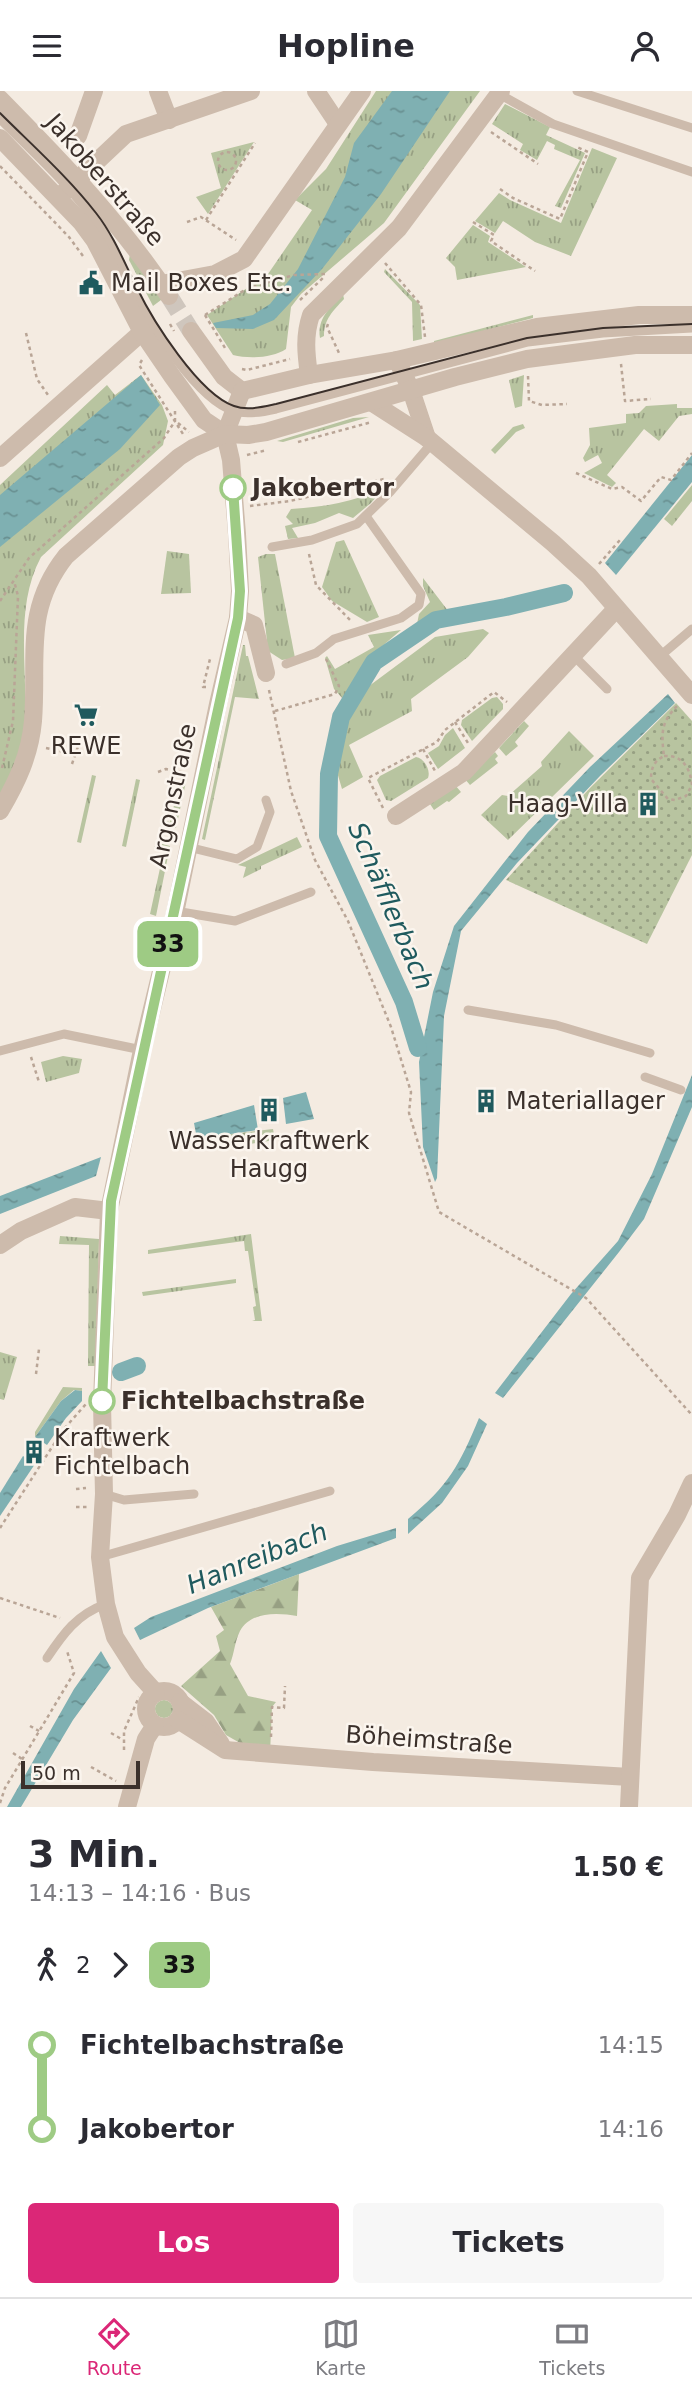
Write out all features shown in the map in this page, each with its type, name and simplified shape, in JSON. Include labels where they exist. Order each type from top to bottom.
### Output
[{"type":"street","points":[[59,159],[75,141],[93,91]]},
{"type":"street","points":[[158,91],[169,120]]},
{"type":"street","points":[[68,188],[126,134],[251,91]]},
{"type":"street","points":[[316,91],[338,124]]},
{"type":"street","points":[[250,249],[362,91]]},
{"type":"street","points":[[309,375],[305,348],[311,315],[399,228],[479,124],[500,92]]},
{"type":"street","name":"Jakoberstraße","points":[[0,99],[59,159],[68,188],[142,332],[204,420],[225,434]]},
{"type":"street","name":"Jakoberstraße","points":[[0,138],[68,188],[165,290],[215,274],[244,259],[250,249]]},
{"type":"street","points":[[0,811],[23,769],[33,722],[36,622],[43,591],[54,572],[81,541],[179,457],[225,434],[248,435],[266,432],[371,403],[404,375],[537,327],[639,315],[692,315]]},
{"type":"street","points":[[191,331],[224,377],[242,391]]},
{"type":"street","points":[[0,458],[142,332]]},
{"type":"street","points":[[242,391],[309,375],[404,375],[619,347],[692,345]]},
{"type":"street","points":[[404,375],[430,440]]},
{"type":"street","points":[[225,434],[242,391]]},
{"type":"street","points":[[371,403],[430,440],[589,576],[692,694]]},
{"type":"street","name":"Argonstraße","points":[[109,1211],[220,690],[238,618],[240,591],[235,507],[231,460],[225,434]]},
{"type":"street","points":[[391,814],[464,772],[616,609]]},
{"type":"street","points":[[238,618],[254,625],[266,673]]},
{"type":"street","points":[[0,1245],[21,1231],[75,1207],[109,1211],[97,1491],[100,1557],[106,1604],[115,1637],[152,1689],[146,1706],[147,1717],[155,1725],[167,1727],[179,1711]]},
{"type":"street","points":[[629,1807],[640,1579],[684,1517],[692,1483]]},
{"type":"street","name":"Böheimstraße","points":[[152,1689],[173,1693],[179,1711],[206,1722],[225,1750],[630,1777]]},
{"type":"street","points":[[127,1807],[146,1739],[155,1725]]},
{"type":"lane","points":[[577,91],[692,128]]},
{"type":"lane","points":[[500,92],[553,124],[692,172]]},
{"type":"lane","points":[[0,119],[68,188],[103,231],[134,293],[183,368],[215,402],[234,411],[260,412],[276,409],[528,342],[603,333],[692,328]]},
{"type":"lane","points":[[272,547],[348,529],[366,516],[430,440]]},
{"type":"lane","points":[[286,664],[321,650],[334,639],[401,618],[419,605],[421,594],[366,516]]},
{"type":"lane","points":[[659,657],[692,629]]},
{"type":"lane","points":[[573,655],[607,689]]},
{"type":"lane","points":[[188,847],[237,859],[257,847],[270,812],[266,800]]},
{"type":"lane","points":[[175,911],[235,921],[311,892]]},
{"type":"lane","points":[[468,1010],[556,1025],[650,1053]]},
{"type":"lane","points":[[0,1051],[64,1034],[142,1050]]},
{"type":"lane","points":[[645,1077],[681,1090]]},
{"type":"lane","points":[[97,1491],[124,1500],[194,1494]]},
{"type":"lane","points":[[100,1557],[330,1491]]},
{"type":"lane","points":[[47,1658],[75,1621],[91,1609],[106,1604]]},
{"type":"path","points":[[479,124],[538,164]]},
{"type":"path","points":[[206,220],[255,143]]},
{"type":"path","points":[[499,189],[560,219],[588,152],[568,143]]},
{"type":"path","points":[[223,152],[232,153],[235,165],[224,169],[218,163],[219,157],[223,152]]},
{"type":"path","points":[[235,165],[239,168]]},
{"type":"path","points":[[0,166],[69,237],[88,264]]},
{"type":"path","points":[[187,222],[201,217],[250,249]]},
{"type":"path","points":[[473,222],[494,235],[491,241],[535,271]]},
{"type":"path","points":[[382,260],[421,305],[425,340]]},
{"type":"path","points":[[204,314],[248,288],[288,277],[327,274],[299,301]]},
{"type":"path","points":[[26,333],[37,379],[56,407]]},
{"type":"path","points":[[619,347],[625,401],[651,399]]},
{"type":"path","points":[[237,368],[247,370],[283,361],[288,352]]},
{"type":"path","points":[[145,356],[139,365],[175,421]]},
{"type":"path","points":[[527,359],[529,401],[542,405],[567,404]]},
{"type":"path","points":[[0,601],[29,558],[164,438],[175,421],[175,408]]},
{"type":"path","points":[[293,443],[392,417]]},
{"type":"path","points":[[231,460],[267,450]]},
{"type":"path","points":[[576,473],[612,489],[622,487],[641,501],[661,477],[671,480],[692,453]]},
{"type":"path","points":[[235,507],[290,501],[404,473]]},
{"type":"path","points":[[589,576],[620,540]]},
{"type":"path","points":[[306,541],[316,585],[360,629]]},
{"type":"path","points":[[0,777],[13,721],[18,596],[14,581]]},
{"type":"path","points":[[274,711],[335,694],[339,686],[321,650]]},
{"type":"path","points":[[210,660],[203,687],[220,690]]},
{"type":"path","points":[[266,673],[291,791],[315,860],[348,921],[391,1027],[411,1092],[409,1113],[439,1212],[586,1298],[692,1415]]},
{"type":"path","points":[[391,814],[368,778],[437,742],[444,730],[494,692],[520,712]]},
{"type":"path","points":[[664,756],[662,731],[666,717],[692,694]]},
{"type":"path","points":[[455,722],[478,757]]},
{"type":"path","points":[[72,764],[82,735]]},
{"type":"path","points":[[46,748],[75,754]]},
{"type":"path","points":[[423,750],[444,785]]},
{"type":"path","points":[[664,756],[677,757],[691,775],[690,790],[681,798],[668,799],[652,782],[653,767],[657,760],[664,756]]},
{"type":"path","points":[[158,772],[166,769],[202,777]]},
{"type":"path","points":[[27,1044],[39,1082]]},
{"type":"path","points":[[36,1374],[39,1349]]},
{"type":"path","points":[[0,1528],[63,1430],[87,1403],[102,1403]]},
{"type":"path","points":[[76,1489],[97,1491]]},
{"type":"path","points":[[76,1507],[90,1506]]},
{"type":"path","points":[[0,1598],[75,1621]]},
{"type":"path","points":[[0,1803],[2,1794],[74,1673],[63,1634]]},
{"type":"path","points":[[270,1754],[272,1707],[284,1708],[285,1686]]},
{"type":"path","points":[[55,1689],[62,1693]]},
{"type":"path","points":[[124,1731],[140,1696],[152,1689]]},
{"type":"path","points":[[30,1726],[39,1731]]},
{"type":"path","points":[[111,1733],[125,1741]]},
{"type":"path","points":[[13,1753],[23,1759]]},
{"type":"path","points":[[91,1767],[118,1782]]},
{"type":"green space","points":[[376,91],[480,91],[384,223],[301,294],[291,307],[286,349],[261,357],[233,355],[207,315],[268,274],[312,210],[295,200],[326,169]]},
{"type":"green space","points":[[505,104],[550,127],[546,135],[585,153],[561,208],[555,206],[580,160],[554,149],[555,145],[547,141],[537,160],[520,150],[523,144],[492,124]]},
{"type":"green space","points":[[254,142],[208,214],[196,197],[221,188],[211,153]]},
{"type":"green space","points":[[592,148],[617,158],[571,256],[535,242],[503,221],[495,233],[475,221],[499,193],[561,223]]},
{"type":"green space","points":[[473,225],[490,236],[488,242],[526,267],[457,280],[455,267],[446,258]]},
{"type":"green space","points":[[130,254],[165,297],[153,306],[129,260]]},
{"type":"green space","points":[[385,269],[420,305],[422,339],[413,341],[412,302],[384,272]]},
{"type":"green space","points":[[343,294],[344,299],[330,316],[324,336],[320,338],[323,319]]},
{"type":"green space","points":[[533,315],[533,318],[434,344],[434,341]]},
{"type":"green space","points":[[141,375],[162,405],[168,421],[163,445],[41,557],[31,582],[26,607],[23,739],[18,765],[0,798],[0,485],[107,385],[115,395]]},
{"type":"green space","points":[[524,375],[522,406],[515,408],[509,380]]},
{"type":"green space","points":[[677,404],[677,408],[692,408],[692,414],[679,416],[659,441],[644,429],[607,475],[616,483],[612,487],[584,473],[602,463],[598,455],[585,462],[583,458],[590,445],[589,428],[626,423],[626,414],[639,413],[646,406]]},
{"type":"green space","points":[[369,417],[283,442],[277,441],[353,418]]},
{"type":"green space","points":[[523,424],[525,428],[516,432],[495,454],[491,450],[513,427]]},
{"type":"green space","points":[[692,485],[692,501],[672,526],[664,519]]},
{"type":"green space","points":[[384,488],[353,518],[339,513],[315,523],[292,528],[298,538],[288,539],[285,526],[293,524],[286,517],[291,509],[339,503]]},
{"type":"green space","points":[[344,540],[379,617],[367,622],[332,601],[322,587],[336,542]]},
{"type":"green space","points":[[167,551],[189,554],[191,593],[161,594]]},
{"type":"green space","points":[[275,554],[295,658],[282,660],[268,651],[258,557]]},
{"type":"green space","points":[[423,578],[449,612],[436,614],[417,624],[419,614],[430,602],[423,586]]},
{"type":"green space","points":[[483,629],[489,633],[468,657],[411,699],[412,711],[349,745],[363,777],[342,789],[337,772],[345,720],[365,689],[435,637]]},
{"type":"green space","points":[[401,630],[373,654],[343,699],[334,689],[325,658],[327,656],[335,669],[374,647],[368,635]]},
{"type":"green space","points":[[243,645],[259,699],[235,697],[205,840],[202,839]]},
{"type":"green space","points":[[497,697],[503,704],[503,709],[472,741],[461,725],[462,720]]},
{"type":"green space","points":[[676,703],[692,721],[692,855],[647,944],[506,880],[590,788]]},
{"type":"green space","points":[[524,721],[529,726],[515,742],[518,746],[506,756],[499,748]]},
{"type":"green space","points":[[453,728],[465,748],[438,769],[428,753],[439,746]]},
{"type":"green space","points":[[569,731],[594,756],[508,840],[481,815],[502,795],[508,796],[542,766],[541,762]]},
{"type":"green space","points":[[495,752],[498,763],[470,785],[464,778]]},
{"type":"green space","points":[[416,757],[426,765],[428,778],[391,801],[386,800],[377,780]]},
{"type":"green space","points":[[92,775],[96,776],[81,843],[77,842]]},
{"type":"green space","points":[[181,776],[187,777],[176,828],[165,826],[160,820],[170,822]]},
{"type":"green space","points":[[136,779],[140,780],[126,847],[122,846]]},
{"type":"green space","points":[[455,785],[461,792],[434,810],[428,801]]},
{"type":"green space","points":[[297,837],[302,847],[261,866],[261,869],[243,878],[246,867],[238,865]]},
{"type":"green space","points":[[159,843],[170,846],[156,916],[150,914],[164,850],[154,847]]},
{"type":"green space","points":[[192,922],[200,923],[196,945],[187,943]]},
{"type":"green space","points":[[63,1056],[82,1059],[79,1073],[46,1082],[41,1062]]},
{"type":"green space","points":[[273,1129],[275,1140],[225,1148],[223,1135]]},
{"type":"green space","points":[[251,1234],[262,1321],[252,1321],[255,1320],[253,1307],[256,1306],[248,1251],[245,1251],[244,1241],[148,1254],[148,1250]]},
{"type":"green space","points":[[60,1236],[99,1239],[96,1366],[88,1366],[89,1245],[59,1244]]},
{"type":"green space","points":[[236,1279],[236,1283],[143,1296],[142,1292]]},
{"type":"green space","points":[[0,1352],[17,1357],[4,1400],[0,1399]]},
{"type":"green space","points":[[63,1387],[82,1388],[82,1391],[74,1390],[61,1401],[35,1437],[35,1432]]},
{"type":"green space","points":[[299,1574],[297,1616],[265,1615],[245,1624],[237,1639],[230,1664],[248,1696],[276,1702],[272,1707],[270,1754],[247,1747],[226,1735],[214,1715],[181,1686],[220,1651],[216,1636],[224,1630],[211,1607]]},
{"type":"green space","points":[[160,1700],[168,1700],[173,1709],[171,1716],[160,1718],[155,1713],[155,1705]]},
{"type":"water","points":[[392,91],[450,91],[381,194],[322,269],[274,320],[253,329],[216,328],[213,323],[253,315],[270,304],[298,269],[345,177],[354,143]]},
{"type":"water","points":[[141,375],[160,405],[120,449],[0,547],[0,495]]},
{"type":"water","points":[[692,455],[692,482],[616,575],[605,563]]},
{"type":"water","points":[[668,694],[675,703],[517,863],[461,931],[444,1016],[435,1182],[423,1147],[419,1062],[433,992],[454,926],[528,832],[590,767]]},
{"type":"water","points":[[692,1075],[692,1107],[644,1219],[503,1398],[495,1393],[571,1294],[618,1241],[652,1174]]},
{"type":"water","points":[[306,1092],[314,1119],[286,1124],[283,1098]]},
{"type":"water","points":[[254,1105],[258,1130],[197,1139],[194,1123]]},
{"type":"water","points":[[101,1157],[96,1176],[0,1214],[0,1196]]},
{"type":"water","points":[[75,1390],[82,1391],[82,1401],[47,1445],[35,1437],[61,1401]]},
{"type":"water","points":[[479,1418],[487,1424],[468,1466],[442,1503],[408,1534],[408,1519],[434,1496],[451,1474]]},
{"type":"water","points":[[23,1456],[35,1464],[0,1516],[0,1493]]},
{"type":"water","points":[[396,1528],[396,1538],[208,1608],[140,1640],[134,1628],[151,1617],[337,1546]]},
{"type":"water","points":[[101,1651],[111,1668],[73,1720],[21,1807],[7,1807],[74,1689]]},
{"type":"waterway","name":"Schäfflerbach","points":[[418,1048],[404,1002],[328,836],[329,774],[341,717],[374,662],[436,620],[564,593]]},
{"type":"waterway","points":[[121,1372],[137,1366]]},
{"type":"tunnel","points":[[169,296],[191,331]]},
{"type":"tram line","points":[[0,113],[62,174],[96,213],[165,337],[206,387],[234,406],[249,408],[276,404],[527,338],[603,328],[692,324]]},
{"type":"bus line","name":"33","points":[[102,1401],[109,1211],[120,1150],[174,918],[238,618],[240,591],[233,488]]},
{"type":"place","name":"Mail Boxes Etc.","points":[[91,283]]},
{"type":"place","name":"Jakobertor","points":[[233,488]]},
{"type":"place","name":"REWE","points":[[86,715]]},
{"type":"place","name":"Haag-Villa","points":[[648,804]]},
{"type":"place","name":"Materiallager","points":[[486,1101]]},
{"type":"place","name":"Wasserkraftwerk Haugg","points":[[269,1110]]},
{"type":"place","name":"Fichtelbachstraße","points":[[102,1401]]},
{"type":"place","name":"Kraftwerk Fichtelbach","points":[[34,1452]]},
{"type":"water label","name":"Hanreibach","points":[[257,1558]]}]
